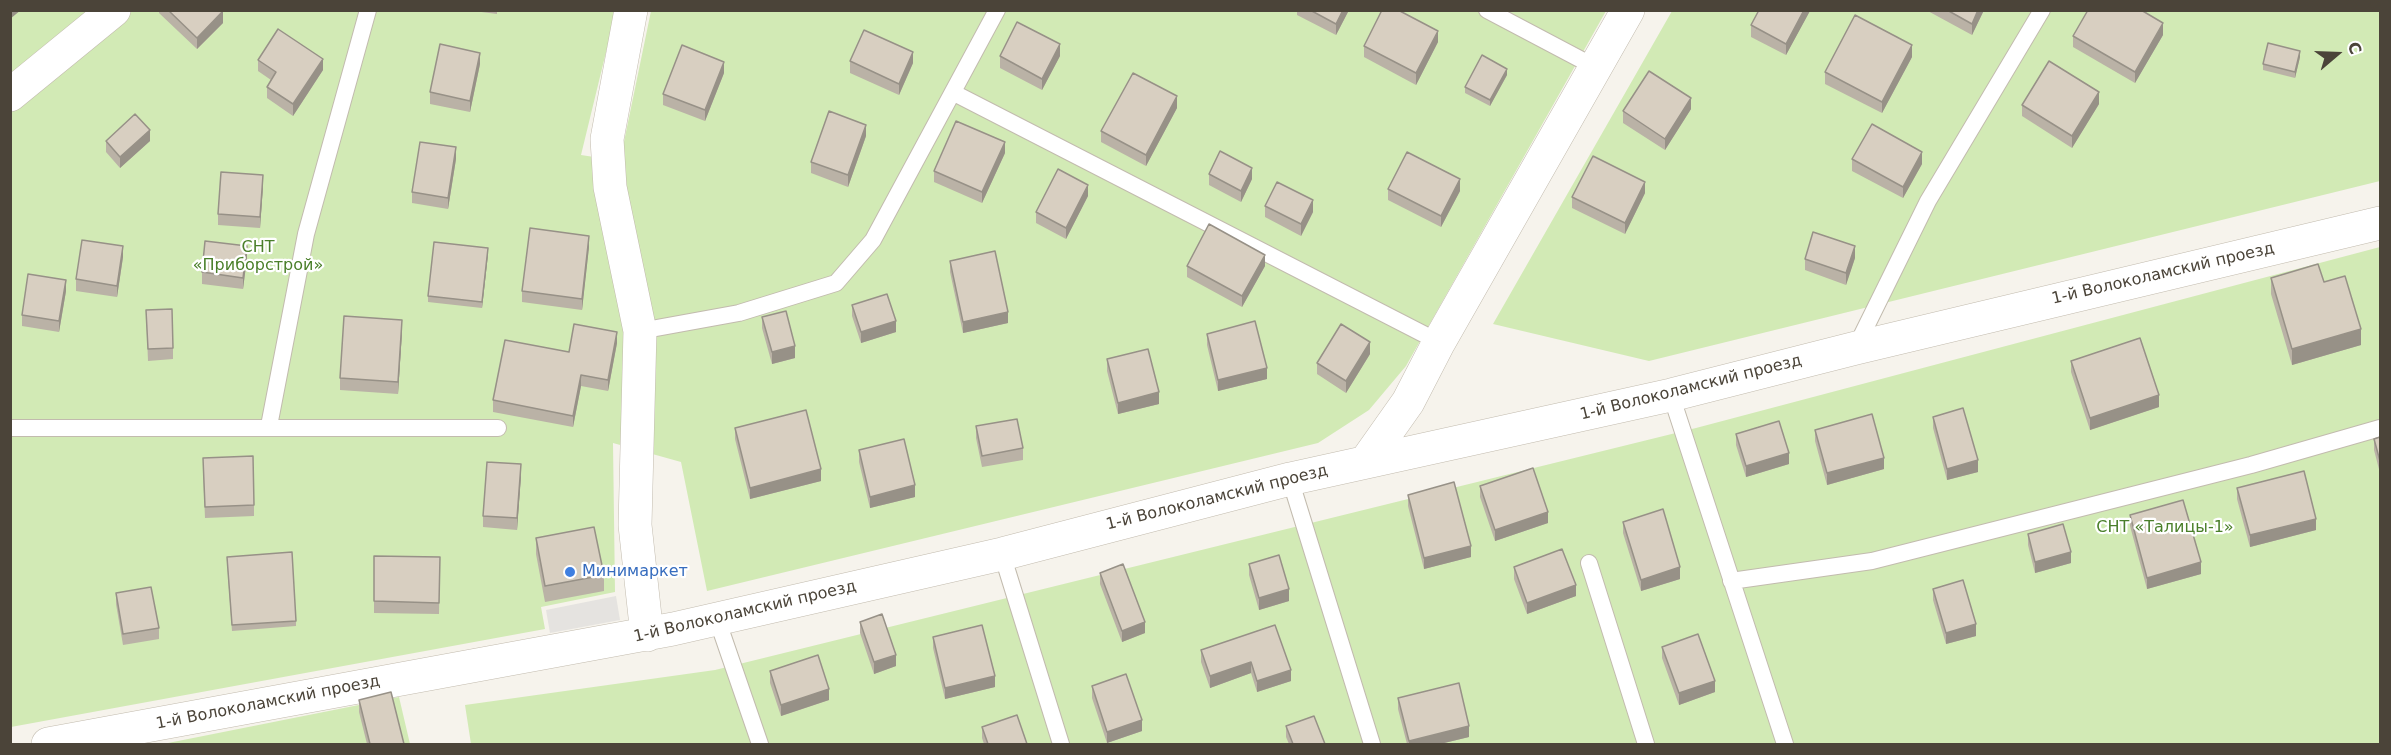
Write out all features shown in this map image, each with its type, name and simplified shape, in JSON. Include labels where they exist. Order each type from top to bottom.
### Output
[{"type":"street","points":[[10,95],[114,10]]},
{"type":"street","points":[[631,10],[608,139],[610,187],[640,331],[635,525],[647,635]]},
{"type":"street","points":[[1367,460],[1408,402],[1439,342],[1629,10]]},
{"type":"street","name":"1-й Волоколамский проезд","points":[[48,744],[647,635],[1002,554],[1290,478],[1671,395],[1856,348],[2380,223]]},
{"type":"lane","points":[[269,426],[306,234],[368,10]]},
{"type":"lane","points":[[640,331],[739,313],[836,283],[873,240],[997,10]]},
{"type":"lane","points":[[1487,10],[1595,67]]},
{"type":"lane","points":[[1856,348],[1928,201],[2042,10]]},
{"type":"lane","points":[[954,93],[1439,342]]},
{"type":"lane","points":[[1671,395],[1785,744]]},
{"type":"lane","points":[[10,428],[269,426],[498,428]]},
{"type":"lane","points":[[1731,581],[1872,561],[2251,465],[2380,428]]},
{"type":"lane","points":[[1290,478],[1372,744]]},
{"type":"lane","points":[[1002,554],[1061,744]]},
{"type":"lane","points":[[1589,563],[1646,744]]},
{"type":"lane","points":[[717,619],[760,744]]},
{"type":"green space","name":"СНТ «Приборстрой»","points":[[11,11],[616,11],[581,155],[620,161],[651,11],[1606,11],[1406,366],[1369,410],[1318,443],[707,591],[681,462],[613,443],[615,592],[541,607],[545,629],[11,727]]},
{"type":"green space","points":[[1672,11],[2380,11],[2380,181],[1649,361],[1493,324]]},
{"type":"green space","name":"СНТ «Талицы-1»","points":[[2380,247],[2380,744],[471,744],[465,705],[715,670],[1696,428]]},
{"type":"green space","points":[[399,697],[410,744],[163,744]]},
{"type":"shaded area","points":[[616,596],[620,620],[550,633],[546,610]]},
{"type":"building","points":[[168,10],[222,10],[223,11],[197,38]]},
{"type":"building","points":[[1310,10],[1343,10],[1336,24]]},
{"type":"building","points":[[1382,10],[1398,10],[1438,31],[1416,73],[1364,46]]},
{"type":"building","points":[[1759,10],[1804,10],[1786,44],[1751,25]]},
{"type":"building","points":[[1947,10],[1978,10],[1972,24]]},
{"type":"building","points":[[2088,10],[2141,10],[2163,23],[2135,72],[2073,36]]},
{"type":"building","points":[[1855,15],[1912,45],[1882,102],[1825,72]]},
{"type":"building","points":[[1017,22],[1060,44],[1042,79],[1000,56]]},
{"type":"building","points":[[278,29],[323,59],[293,104],[267,87],[276,72],[258,60]]},
{"type":"building","points":[[864,30],[913,52],[899,84],[850,61]]},
{"type":"building","points":[[2268,43],[2300,51],[2295,72],[2263,64]]},
{"type":"building","points":[[440,44],[480,53],[470,101],[430,92]]},
{"type":"building","points":[[682,45],[724,62],[705,110],[663,94]]},
{"type":"building","points":[[1482,55],[1507,69],[1490,100],[1465,87]]},
{"type":"building","points":[[2049,61],[2099,92],[2072,136],[2022,105]]},
{"type":"building","points":[[1649,71],[1691,98],[1665,139],[1623,111]]},
{"type":"building","points":[[1133,73],[1177,96],[1146,155],[1101,131]]},
{"type":"building","points":[[829,111],[866,125],[848,175],[811,162]]},
{"type":"building","points":[[135,114],[150,130],[120,157],[106,141]]},
{"type":"building","points":[[956,121],[1005,142],[982,192],[934,171]]},
{"type":"building","points":[[1872,124],[1922,152],[1903,187],[1852,159]]},
{"type":"building","points":[[420,142],[456,147],[448,198],[412,192]]},
{"type":"building","points":[[1220,151],[1252,168],[1241,191],[1209,174]]},
{"type":"building","points":[[1407,152],[1460,179],[1441,216],[1388,189]]},
{"type":"building","points":[[1593,156],[1645,182],[1625,223],[1572,197]]},
{"type":"building","points":[[1058,169],[1088,185],[1066,228],[1036,212]]},
{"type":"building","points":[[221,172],[263,175],[260,217],[218,214]]},
{"type":"building","points":[[1277,182],[1313,200],[1301,224],[1265,206]]},
{"type":"building","points":[[1209,224],[1265,255],[1242,296],[1187,266]]},
{"type":"building","points":[[530,228],[589,236],[582,299],[522,291]]},
{"type":"building","points":[[1813,232],[1855,246],[1846,273],[1805,259]]},
{"type":"building","points":[[82,240],[123,246],[117,286],[76,279]]},
{"type":"building","points":[[205,241],[247,246],[243,278],[202,272]]},
{"type":"building","points":[[434,242],[488,248],[482,302],[428,296]]},
{"type":"building","points":[[995,251],[1008,312],[963,322],[950,261]]},
{"type":"building","points":[[2318,264],[2324,282],[2345,276],[2361,329],[2292,349],[2271,278]]},
{"type":"building","points":[[28,274],[66,280],[59,321],[22,315]]},
{"type":"building","points":[[887,294],[896,321],[861,332],[852,305]]},
{"type":"building","points":[[172,309],[173,348],[148,349],[146,310]]},
{"type":"building","points":[[786,311],[795,346],[772,352],[762,317]]},
{"type":"building","points":[[344,316],[402,320],[398,382],[340,378]]},
{"type":"building","points":[[1255,321],[1267,368],[1218,380],[1207,334]]},
{"type":"building","points":[[574,324],[617,332],[608,380],[581,375],[573,416],[493,400],[505,340],[569,352]]},
{"type":"building","points":[[1341,324],[1370,342],[1346,381],[1317,363]]},
{"type":"building","points":[[2140,338],[2159,395],[2090,418],[2071,361]]},
{"type":"building","points":[[1148,349],[1159,392],[1118,403],[1107,359]]},
{"type":"building","points":[[1963,408],[1978,460],[1947,469],[1933,417]]},
{"type":"building","points":[[806,410],[821,469],[750,488],[735,428]]},
{"type":"building","points":[[1872,414],[1884,458],[1827,473],[1815,430]]},
{"type":"building","points":[[1017,419],[1023,448],[982,456],[976,426]]},
{"type":"building","points":[[1779,421],[1789,453],[1746,466],[1736,434]]},
{"type":"building","points":[[2380,437],[2380,461],[2374,439]]},
{"type":"building","points":[[904,439],[915,485],[870,497],[859,450]]},
{"type":"building","points":[[253,456],[254,505],[205,507],[203,458]]},
{"type":"building","points":[[487,462],[521,464],[517,518],[483,516]]},
{"type":"building","points":[[1533,468],[1548,512],[1495,530],[1480,486]]},
{"type":"building","points":[[2304,471],[2316,519],[2250,535],[2237,488]]},
{"type":"building","points":[[1454,482],[1471,546],[1424,558],[1408,495]]},
{"type":"building","points":[[2183,500],[2201,562],[2147,578],[2130,515]]},
{"type":"building","points":[[1663,509],[1680,567],[1641,580],[1623,522]]},
{"type":"building","points":[[2063,524],[2071,552],[2035,562],[2028,534]]},
{"type":"building","name":"Минимаркет","points":[[594,527],[604,575],[545,586],[536,538]]},
{"type":"building","points":[[1562,549],[1576,585],[1527,603],[1514,567]]},
{"type":"building","points":[[292,552],[296,621],[232,625],[227,557]]},
{"type":"building","points":[[1279,555],[1289,589],[1259,598],[1249,564]]},
{"type":"building","points":[[374,556],[440,557],[439,603],[374,601]]},
{"type":"building","points":[[1123,564],[1145,622],[1122,631],[1100,573]]},
{"type":"building","points":[[1963,580],[1976,624],[1946,633],[1933,589]]},
{"type":"building","points":[[151,587],[159,628],[123,634],[116,593]]},
{"type":"building","points":[[882,614],[896,655],[874,662],[860,622]]},
{"type":"building","points":[[982,625],[995,676],[945,688],[933,637]]},
{"type":"building","points":[[1275,625],[1291,670],[1257,681],[1251,662],[1210,676],[1201,650]]},
{"type":"building","points":[[1698,634],[1715,681],[1679,693],[1662,647]]},
{"type":"building","points":[[818,655],[829,689],[781,705],[770,671]]},
{"type":"building","points":[[1126,674],[1142,720],[1107,732],[1092,686]]},
{"type":"building","points":[[1459,683],[1469,726],[1409,741],[1398,698]]},
{"type":"building","points":[[391,692],[404,744],[370,744],[359,700]]},
{"type":"building","points":[[1017,715],[1027,744],[988,744],[982,727]]},
{"type":"building","points":[[1314,716],[1325,744],[1293,744],[1286,726]]},
{"type":"place","name":"Минимаркет","points":[[570,572]]}]
